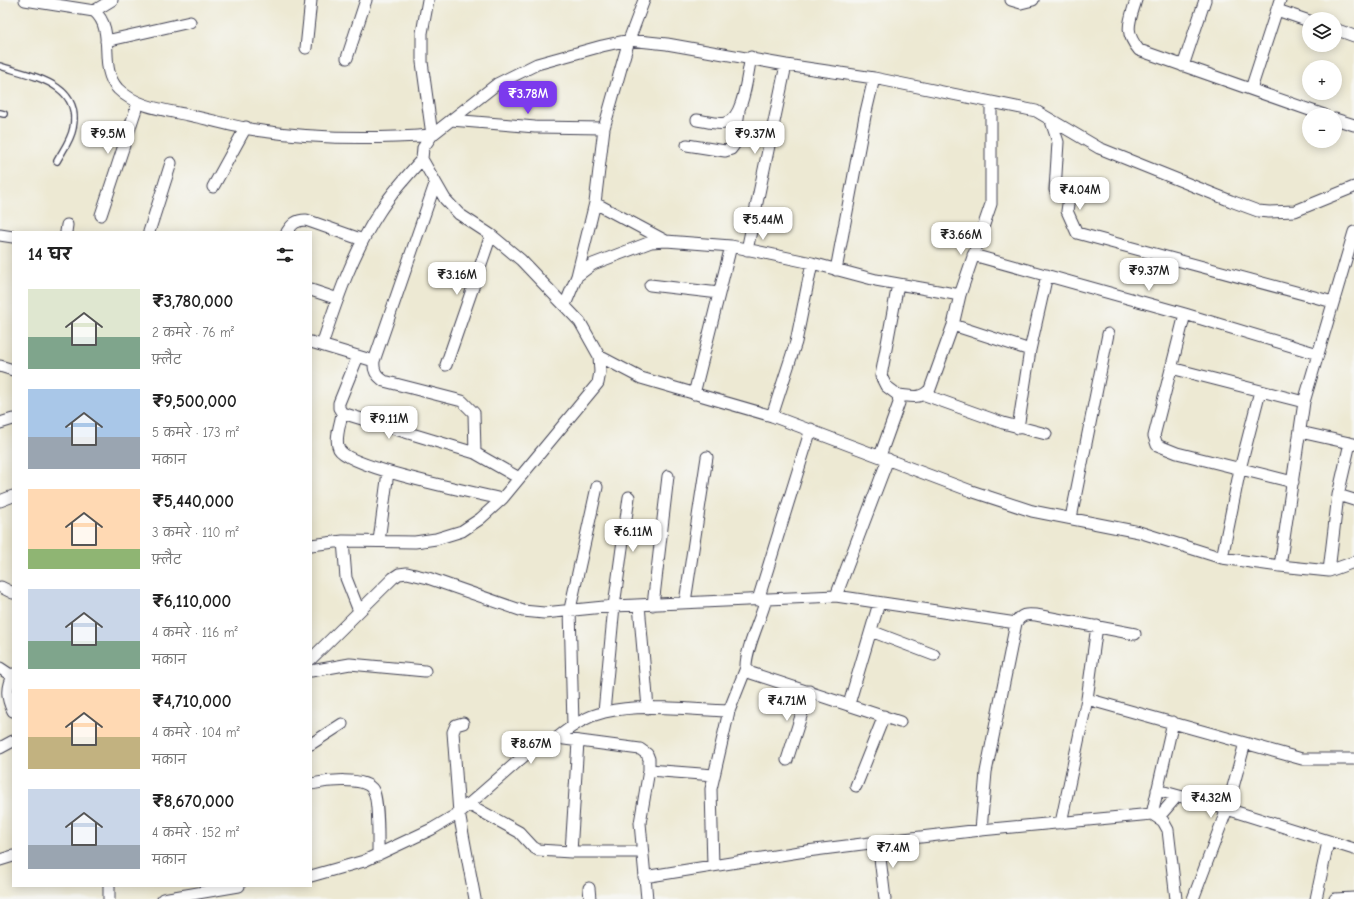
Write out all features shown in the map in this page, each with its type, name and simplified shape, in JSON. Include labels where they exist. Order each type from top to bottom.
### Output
[{"type":"street","points":[[25,0],[80,5],[94,11],[102,21],[106,41],[107,64],[113,83],[119,90],[138,102],[262,131],[385,138],[432,135]]},
{"type":"street","points":[[94,11],[112,0]]},
{"type":"street","points":[[306,48],[311,0]]},
{"type":"street","points":[[347,58],[366,0]]},
{"type":"street","points":[[428,0],[422,33],[422,62],[432,135]]},
{"type":"street","points":[[565,305],[577,276],[595,203],[604,128],[630,40],[644,0]]},
{"type":"street","points":[[1011,0],[1021,3],[1033,0]]},
{"type":"street","points":[[1136,0],[1128,27],[1133,42],[1139,50],[1304,108]]},
{"type":"street","points":[[1183,66],[1205,0]]},
{"type":"street","points":[[1250,89],[1279,5],[1302,17]]},
{"type":"street","points":[[106,41],[190,22]]},
{"type":"street","points":[[1342,32],[1354,36]]},
{"type":"street","points":[[312,545],[343,541],[415,542],[436,539],[462,531],[480,519],[502,500],[598,383],[600,372],[599,356],[580,322],[522,260],[491,235],[459,214],[445,199],[422,159],[423,148],[432,135],[497,84],[537,64],[630,40],[667,44],[751,57],[786,65],[874,78],[1036,111],[1099,148],[1258,211],[1295,211],[1354,187]]},
{"type":"street","points":[[687,145],[725,151],[731,149],[734,144],[751,57]]},
{"type":"street","points":[[747,250],[786,65]]},
{"type":"street","points":[[836,270],[865,116],[874,78]]},
{"type":"street","points":[[101,215],[138,102]]},
{"type":"street","points":[[898,284],[881,376],[886,386],[898,395],[918,397],[925,395],[930,389],[953,325],[960,295],[991,204],[991,103]]},
{"type":"street","points":[[697,120],[724,124],[733,119],[740,111]]},
{"type":"street","points":[[451,120],[535,127],[604,128]]},
{"type":"street","points":[[1051,120],[1058,142],[1055,190]]},
{"type":"street","points":[[1342,121],[1354,125]]},
{"type":"street","points":[[213,187],[246,127]]},
{"type":"street","points":[[374,361],[316,344],[338,299],[363,240],[381,210],[422,159]]},
{"type":"street","points":[[149,231],[171,163]]},
{"type":"street","points":[[435,184],[374,361],[374,370],[378,377],[384,381],[462,401],[470,407],[476,418],[475,453]]},
{"type":"street","points":[[1070,191],[1067,211],[1078,233],[1333,302]]},
{"type":"street","points":[[595,203],[666,241]]},
{"type":"street","points":[[288,231],[293,224],[299,220],[306,220],[363,240]]},
{"type":"street","points":[[0,235],[12,237]]},
{"type":"street","points":[[446,365],[491,235]]},
{"type":"street","points":[[1280,566],[1304,402],[1354,235]]},
{"type":"street","points":[[577,276],[593,264],[651,242],[666,241],[731,246],[812,263],[898,284],[960,295]]},
{"type":"street","points":[[694,394],[731,246]]},
{"type":"street","points":[[973,255],[1185,314],[1318,354]]},
{"type":"street","points":[[772,416],[796,342],[812,263]]},
{"type":"street","points":[[1018,428],[1030,350],[1047,275]]},
{"type":"street","points":[[650,285],[719,293]]},
{"type":"street","points":[[312,290],[338,299]]},
{"type":"street","points":[[1185,314],[1154,436],[1157,445],[1176,453],[1293,482]]},
{"type":"street","points":[[953,325],[1030,350]]},
{"type":"street","points":[[1071,518],[1108,334]]},
{"type":"street","points":[[358,356],[339,403],[339,408],[342,413],[338,441],[339,449],[351,459],[388,472],[502,500]]},
{"type":"street","points":[[599,356],[641,378],[772,416],[811,429],[971,491],[1032,511],[1139,532],[1222,558],[1329,572],[1344,564],[1354,562]]},
{"type":"street","points":[[0,366],[12,370]]},
{"type":"street","points":[[1171,368],[1304,402]]},
{"type":"street","points":[[1222,558],[1240,470],[1260,391]]},
{"type":"street","points":[[836,596],[884,457],[899,403],[898,395]]},
{"type":"street","points":[[925,395],[1018,428],[1046,434]]},
{"type":"street","points":[[342,413],[475,453],[519,478]]},
{"type":"street","points":[[0,423],[12,420]]},
{"type":"street","points":[[714,866],[710,806],[714,775],[729,711],[746,668],[746,660],[761,618],[762,599],[811,429]]},
{"type":"street","points":[[1300,432],[1352,443],[1338,495],[1329,572]]},
{"type":"street","points":[[685,602],[707,457]]},
{"type":"street","points":[[379,541],[388,472]]},
{"type":"street","points":[[653,605],[668,476]]},
{"type":"street","points":[[573,725],[570,609],[597,487]]},
{"type":"street","points":[[1338,495],[1354,500]]},
{"type":"street","points":[[0,501],[12,496]]},
{"type":"street","points":[[604,712],[614,606],[629,497]]},
{"type":"street","points":[[343,541],[346,578],[359,611]]},
{"type":"street","points":[[312,658],[393,578],[399,574],[407,573],[428,578],[524,611],[544,613],[570,609],[614,606],[836,596],[1016,623]]},
{"type":"street","points":[[0,587],[12,593]]},
{"type":"street","points":[[850,704],[879,603]]},
{"type":"street","points":[[639,605],[648,708]]},
{"type":"street","points":[[981,830],[986,772],[1016,623],[1019,617],[1026,614],[1135,634]]},
{"type":"street","points":[[1061,823],[1087,699],[1097,626]]},
{"type":"street","points":[[871,631],[934,655]]},
{"type":"street","points":[[312,671],[350,664],[425,671]]},
{"type":"street","points":[[0,668],[12,675],[7,688],[7,695],[12,708]]},
{"type":"street","points":[[746,668],[751,673],[850,704],[900,722]]},
{"type":"street","points":[[787,760],[809,691]]},
{"type":"street","points":[[1087,699],[1302,759],[1354,759]]},
{"type":"street","points":[[557,738],[573,725],[604,712],[625,708],[729,711]]},
{"type":"street","points":[[856,786],[884,716]]},
{"type":"street","points":[[1155,816],[1157,790],[1173,722]]},
{"type":"street","points":[[462,723],[456,725],[453,732],[459,813],[475,899]]},
{"type":"street","points":[[312,743],[342,724]]},
{"type":"street","points":[[312,876],[364,861],[426,832],[459,813],[541,742],[557,738],[578,742],[640,749],[647,754],[649,759],[649,770],[640,823],[647,899]]},
{"type":"street","points":[[0,748],[12,742]]},
{"type":"street","points":[[570,852],[578,742]]},
{"type":"street","points":[[1193,899],[1227,809],[1245,743]]},
{"type":"street","points":[[649,770],[714,775]]},
{"type":"street","points":[[312,784],[331,781],[351,781],[366,783],[370,786],[375,797],[378,855]]},
{"type":"street","points":[[1157,790],[1227,809],[1354,849]]},
{"type":"street","points":[[644,877],[878,842],[981,830],[1155,816],[1178,796]]},
{"type":"street","points":[[468,804],[519,832],[533,847],[538,850],[570,852],[642,852]]},
{"type":"street","points":[[1155,816],[1163,822],[1168,830],[1176,899]]},
{"type":"street","points":[[878,842],[885,899]]},
{"type":"street","points":[[1316,899],[1328,842]]},
{"type":"street","points":[[0,860],[12,856]]},
{"type":"street","points":[[108,899],[109,887]]},
{"type":"street","points":[[163,899],[234,887]]},
{"type":"street","points":[[1335,899],[1354,898]]},
{"type":"lane","points":[[0,66],[43,80],[60,88],[68,97],[72,107],[73,128],[70,138],[57,160]]}]
